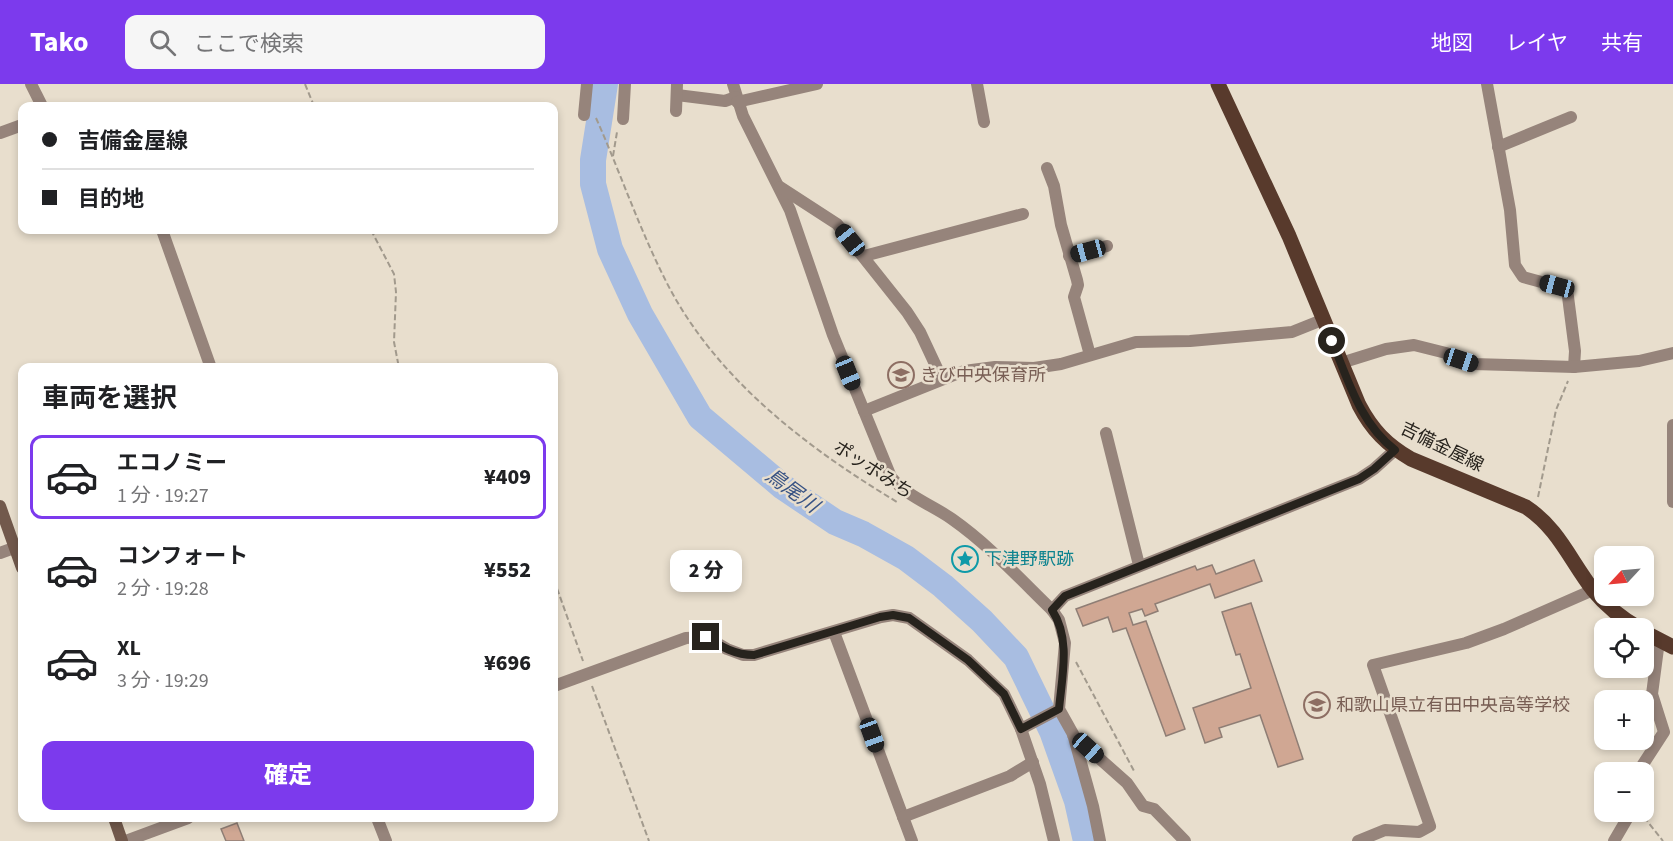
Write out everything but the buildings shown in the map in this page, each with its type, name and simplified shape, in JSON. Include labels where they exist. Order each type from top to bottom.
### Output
[{"type":"main road","name":"吉備金屋線","points":[[1218,84],[1289,236],[1322,320],[1366,418],[1383,441],[1411,459],[1511,500],[1535,513],[1550,526],[1593,590],[1622,618]]},
{"type":"street","points":[[31,84],[40,102]]},
{"type":"street","points":[[586,84],[589,114]]},
{"type":"street","points":[[623,119],[625,84]]},
{"type":"street","points":[[676,111],[677,89],[725,101],[735,94],[817,84]]},
{"type":"street","points":[[977,84],[984,122]]},
{"type":"street","points":[[1487,84],[1510,210],[1515,265],[1523,277],[1567,289],[1575,351],[1574,367]]},
{"type":"street","points":[[735,94],[790,210],[833,335],[891,477],[897,484],[951,518],[973,536],[1052,610],[1059,620],[1065,643],[1056,710],[1073,734],[1127,783],[1143,806],[1154,809],[1185,841]]},
{"type":"street","points":[[1498,147],[1571,117]]},
{"type":"street","points":[[0,133],[18,126]]},
{"type":"street","points":[[1047,168],[1054,186],[1069,256],[1077,280],[1078,285],[1074,297],[1090,355]]},
{"type":"street","points":[[778,186],[837,224],[916,325],[942,379]]},
{"type":"street","points":[[864,256],[1023,214]]},
{"type":"street","points":[[163,234],[209,363]]},
{"type":"street","points":[[1069,256],[1107,246]]},
{"type":"street","points":[[864,411],[964,370],[1034,368],[1061,364],[1136,342],[1190,341],[1292,332],[1322,320]]},
{"type":"street","points":[[1341,363],[1386,349],[1414,345],[1446,353],[1473,364],[1574,367],[1639,361],[1673,352]]},
{"type":"street","points":[[1673,425],[1673,502]]},
{"type":"street","points":[[1106,433],[1139,565]]},
{"type":"street","points":[[1052,610],[1065,596],[1359,479],[1395,450]]},
{"type":"street","points":[[0,506],[18,545]]},
{"type":"street","points":[[0,553],[18,547]]},
{"type":"street","points":[[1358,841],[1385,830],[1419,832],[1430,826],[1373,666],[1466,643],[1593,590]]},
{"type":"street","points":[[558,684],[686,638],[706,637],[727,650],[743,655],[754,655],[880,617],[893,615],[909,618],[968,660],[1004,694],[1024,727],[1054,841]]},
{"type":"street","points":[[834,632],[912,841]]},
{"type":"street","points":[[1644,762],[1664,732],[1652,694],[1666,644]]},
{"type":"street","points":[[1024,727],[1056,710]]},
{"type":"street","points":[[1073,734],[1100,841]]},
{"type":"street","points":[[903,817],[1010,776],[1033,762]]},
{"type":"street","points":[[116,822],[124,841],[177,822]]},
{"type":"street","points":[[379,822],[386,841]]},
{"type":"street","points":[[1614,841],[1625,822]]},
{"type":"path","points":[[305,84],[312,102]]},
{"type":"path","name":"ポッポみち","points":[[589,114],[613,155],[659,266],[702,338],[743,386],[795,432],[905,507]]},
{"type":"path","points":[[373,234],[394,273],[396,292],[394,342],[398,363]]},
{"type":"path","points":[[1535,513],[1556,410],[1574,367]]},
{"type":"path","points":[[558,591],[649,841]]},
{"type":"path","points":[[1065,643],[1138,778]]},
{"type":"path","points":[[1648,822],[1663,841]]},
{"type":"waterway","name":"鳥尾川","points":[[605,84],[593,160],[593,184],[610,249],[640,314],[700,417],[783,487],[835,522],[863,534],[906,558],[943,586],[982,621],[1016,657],[1052,731],[1077,801],[1086,841]]},
{"type":"place","name":"きび中央保育所","points":[[901,375]]},
{"type":"place","name":"下津野駅跡","points":[[965,559]]},
{"type":"place","name":"和歌山県立有田中央高等学校","points":[[1317,705]]},
{"type":"route","points":[[706,637],[727,650],[743,655],[754,655],[880,617],[893,615],[909,618],[968,660],[1004,694],[1021,729],[1059,709],[1065,643],[1059,620],[1052,610],[1065,596],[1359,479],[1395,450],[1373,430],[1366,418],[1332,341]]}]
